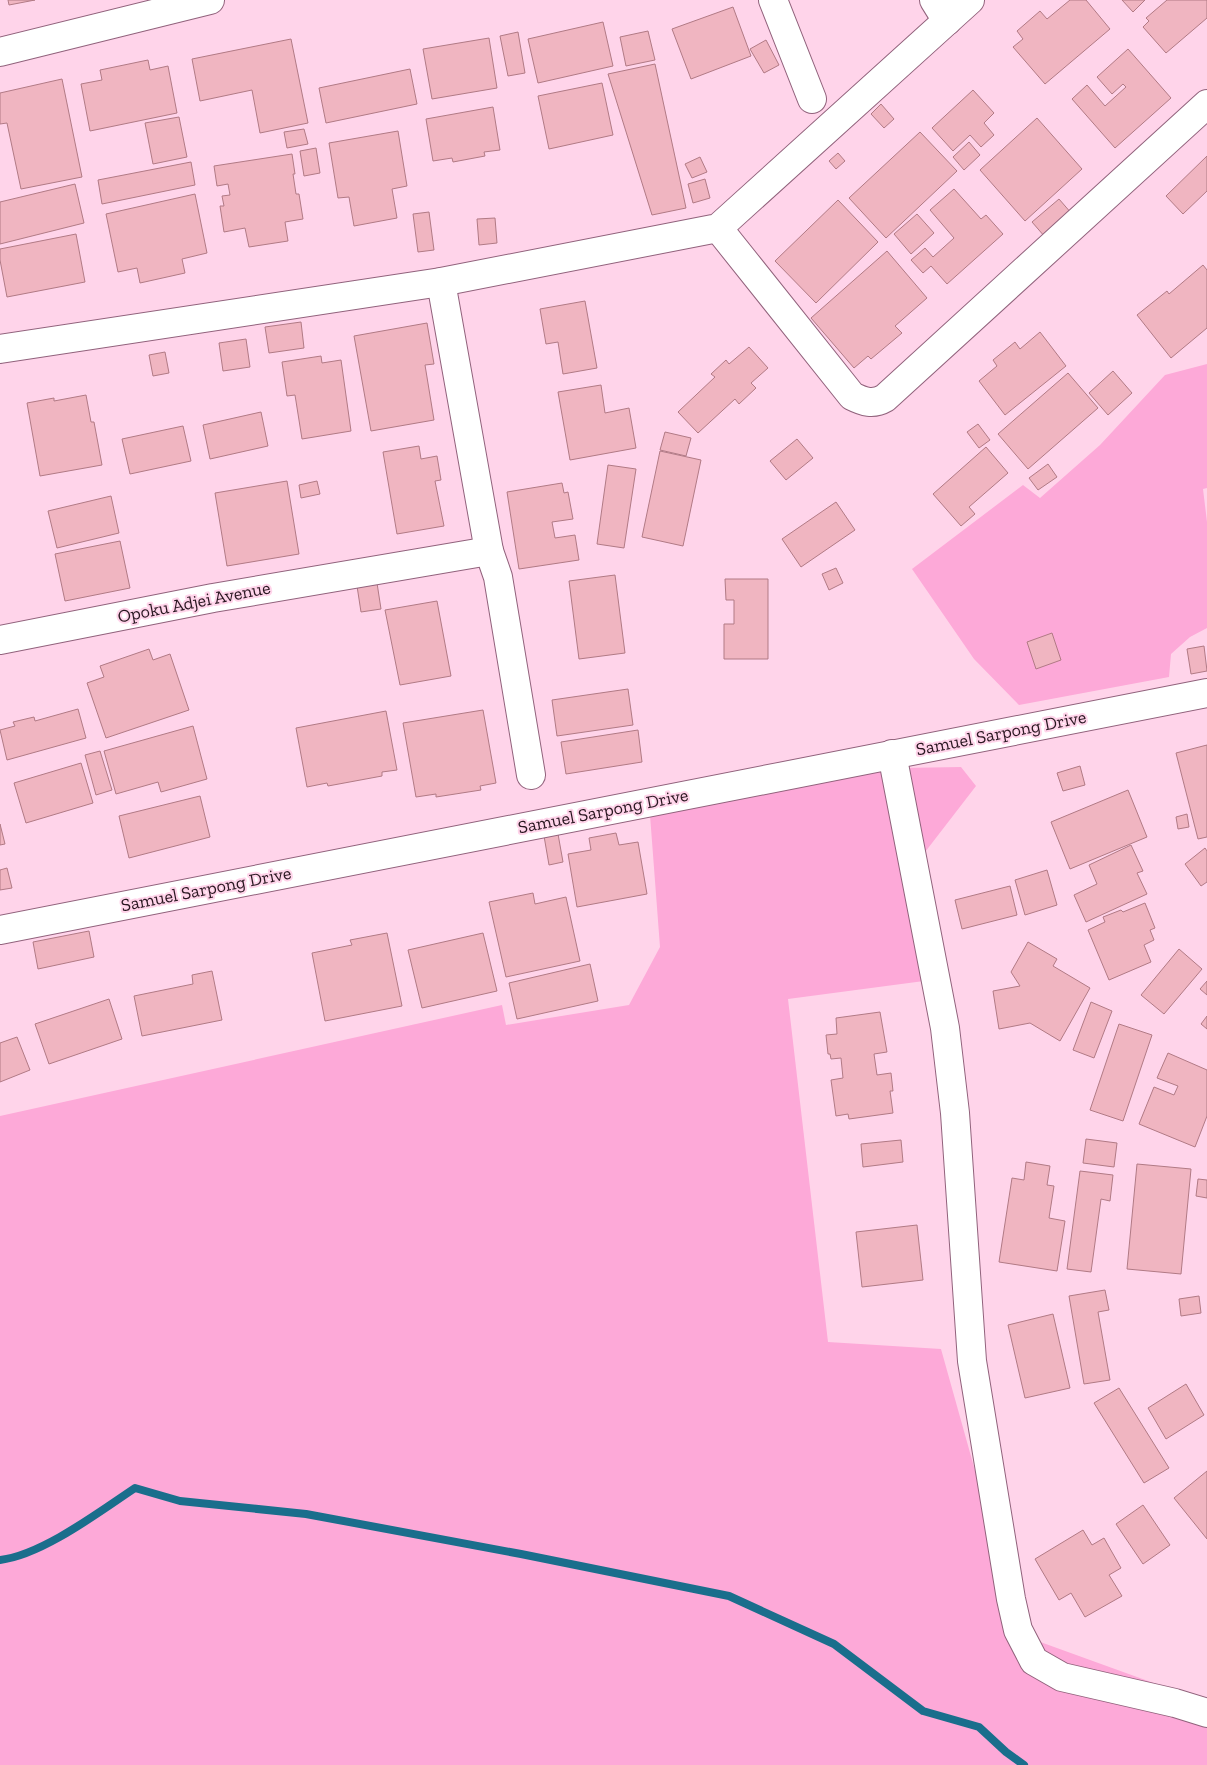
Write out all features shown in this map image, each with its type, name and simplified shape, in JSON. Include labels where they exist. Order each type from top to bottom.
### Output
[{"type":"street","points":[[0,52],[210,0]]},
{"type":"street","points":[[773,0],[812,99]]},
{"type":"street","points":[[0,349],[441,282],[718,228],[940,10],[970,0]]},
{"type":"street","points":[[718,228],[852,396],[861,401],[872,403],[879,401],[893,391],[1207,104]]},
{"type":"street","points":[[441,282],[489,551],[498,577],[531,775]]},
{"type":"street","name":"Opoku Adjei Avenue","points":[[0,640],[213,598],[489,551]]},
{"type":"street","name":"Samuel Sarpong Drive","points":[[0,930],[1207,693]]},
{"type":"street","points":[[892,754],[946,1028],[955,1113],[972,1361],[1011,1599],[1018,1630],[1034,1661],[1062,1677],[1175,1703],[1207,1714]]},
{"type":"shaded area","points":[[1207,364],[1207,488],[1203,489],[1207,522],[1207,628],[1190,637],[1171,654],[1169,677],[1019,705],[974,659],[912,569],[1023,485],[1040,498],[1100,445],[1165,375]]},
{"type":"shaded area","points":[[961,767],[976,786],[922,856],[939,979],[788,999],[828,1342],[941,1349],[1021,1635],[1195,1698],[1207,1707],[1207,1765],[0,1765],[0,1116],[502,1005],[506,1025],[629,1005],[660,947],[650,815],[901,768]]},
{"type":"building","points":[[8,0],[35,0],[9,5]]},
{"type":"building","points":[[1070,0],[1086,0],[1110,29],[1045,84],[1013,47],[1023,39],[1017,31],[1040,11],[1047,19]]},
{"type":"building","points":[[1122,0],[1145,0],[1133,12]]},
{"type":"building","points":[[1167,0],[1207,0],[1207,18],[1166,53],[1143,27],[1149,21],[1146,18]]},
{"type":"building","points":[[733,7],[751,56],[691,79],[672,29]]},
{"type":"building","points":[[603,22],[613,66],[538,83],[528,39]]},
{"type":"building","points":[[648,31],[655,60],[626,66],[620,37]]},
{"type":"building","points":[[518,32],[525,73],[508,76],[500,36]]},
{"type":"building","points":[[489,38],[497,88],[432,99],[423,49]]},
{"type":"building","points":[[291,39],[308,123],[260,133],[252,90],[200,101],[192,59]]},
{"type":"building","points":[[766,40],[779,65],[764,73],[750,49]]},
{"type":"building","points":[[1128,49],[1171,98],[1115,148],[1072,99],[1087,85],[1105,106],[1126,87],[1123,84],[1112,94],[1097,77]]},
{"type":"building","points":[[148,60],[150,70],[168,66],[177,113],[90,131],[81,84],[102,80],[100,70]]},
{"type":"building","points":[[655,64],[686,208],[652,215],[608,74]]},
{"type":"building","points":[[410,69],[417,104],[326,123],[319,88]]},
{"type":"building","points":[[62,79],[82,177],[21,189],[7,123],[0,124],[0,93]]},
{"type":"building","points":[[602,83],[613,135],[549,149],[538,96]]},
{"type":"building","points":[[973,90],[994,113],[984,123],[994,135],[981,147],[970,135],[953,151],[932,128]]},
{"type":"building","points":[[881,104],[894,119],[884,128],[871,114]]},
{"type":"building","points":[[493,107],[500,150],[484,152],[485,156],[453,162],[452,158],[433,161],[426,119]]},
{"type":"building","points":[[179,117],[187,157],[153,164],[145,123]]},
{"type":"building","points":[[1037,118],[1082,169],[1025,221],[980,170]]},
{"type":"building","points":[[304,129],[308,144],[287,148],[284,132]]},
{"type":"building","points":[[398,131],[407,186],[392,189],[397,218],[354,226],[349,197],[338,198],[329,143]]},
{"type":"building","points":[[920,132],[957,171],[886,238],[849,198]]},
{"type":"building","points":[[969,142],[980,155],[964,170],[953,157]]},
{"type":"building","points":[[316,148],[320,173],[304,176],[300,151]]},
{"type":"building","points":[[838,153],[845,161],[836,169],[829,161]]},
{"type":"building","points":[[292,154],[296,194],[299,194],[303,219],[285,222],[288,241],[249,247],[245,228],[224,232],[220,206],[224,206],[222,196],[230,195],[228,184],[217,186],[214,166]]},
{"type":"building","points":[[1207,156],[1207,191],[1183,214],[1166,196]]},
{"type":"building","points":[[700,157],[707,172],[692,178],[685,164]]},
{"type":"building","points":[[191,162],[195,185],[102,204],[98,180]]},
{"type":"building","points":[[705,179],[710,198],[693,203],[688,184]]},
{"type":"building","points":[[75,184],[84,223],[0,244],[0,202]]},
{"type":"building","points":[[954,189],[981,219],[986,215],[1003,234],[947,284],[931,266],[923,273],[911,260],[925,248],[933,257],[954,238],[930,210]]},
{"type":"building","points":[[195,194],[207,253],[182,259],[185,273],[140,283],[137,268],[118,272],[106,214]]},
{"type":"building","points":[[1059,199],[1072,214],[1045,237],[1032,222]]},
{"type":"building","points":[[838,200],[878,242],[816,303],[775,261]]},
{"type":"building","points":[[429,212],[434,250],[418,252],[413,214]]},
{"type":"building","points":[[917,214],[934,233],[911,254],[894,234]]},
{"type":"building","points":[[495,218],[497,243],[479,245],[477,219]]},
{"type":"building","points":[[76,234],[85,282],[7,297],[0,260],[0,249]]},
{"type":"building","points":[[887,251],[927,298],[895,326],[902,333],[871,359],[868,356],[854,368],[811,318]]},
{"type":"building","points":[[1203,265],[1207,270],[1207,328],[1171,358],[1137,315],[1167,291],[1169,294]]},
{"type":"building","points":[[585,301],[597,368],[563,374],[558,342],[546,344],[540,309]]},
{"type":"building","points":[[301,322],[304,348],[269,353],[265,327]]},
{"type":"building","points":[[427,323],[434,364],[425,365],[434,420],[371,431],[354,336]]},
{"type":"building","points":[[1040,332],[1066,366],[1005,415],[979,381],[997,366],[993,360],[1015,342],[1020,349]]},
{"type":"building","points":[[246,339],[250,367],[223,371],[219,343]]},
{"type":"building","points":[[749,347],[768,368],[751,383],[756,388],[739,404],[735,399],[698,433],[678,412],[715,377],[711,374],[726,360],[729,364]]},
{"type":"building","points":[[165,352],[169,373],[153,376],[149,355]]},
{"type":"building","points":[[321,356],[322,363],[341,360],[351,431],[302,439],[295,395],[287,396],[282,362]]},
{"type":"building","points":[[1113,371],[1132,393],[1108,415],[1089,393]]},
{"type":"building","points":[[1068,373],[1098,408],[1028,469],[998,434]]},
{"type":"building","points":[[601,385],[605,413],[629,408],[636,448],[570,460],[558,392]]},
{"type":"building","points":[[86,395],[91,422],[94,422],[102,465],[40,476],[27,403],[54,398],[54,401]]},
{"type":"building","points":[[261,412],[268,446],[210,459],[203,425]]},
{"type":"building","points":[[978,424],[990,440],[979,448],[967,432]]},
{"type":"building","points":[[183,426],[191,461],[130,474],[122,439]]},
{"type":"building","points":[[665,432],[691,438],[686,456],[660,450]]},
{"type":"building","points":[[797,439],[813,458],[786,480],[770,461]]},
{"type":"building","points":[[419,446],[421,459],[437,456],[441,480],[435,481],[444,526],[397,534],[383,452]]},
{"type":"building","points":[[986,447],[1008,473],[969,507],[975,514],[961,526],[933,494]]},
{"type":"building","points":[[660,451],[701,460],[683,546],[642,537]]},
{"type":"building","points":[[1048,464],[1057,477],[1038,490],[1029,478]]},
{"type":"building","points":[[608,465],[636,469],[624,548],[597,544]]},
{"type":"building","points":[[287,481],[299,554],[227,566],[215,493]]},
{"type":"building","points":[[317,481],[320,494],[301,498],[299,485]]},
{"type":"building","points":[[562,483],[564,493],[568,492],[573,519],[552,522],[555,538],[575,535],[579,560],[519,569],[507,492]]},
{"type":"building","points":[[111,496],[119,533],[57,548],[48,511]]},
{"type":"building","points":[[836,502],[855,530],[801,567],[782,539]]},
{"type":"building","points":[[120,541],[130,588],[65,601],[55,554]]},
{"type":"building","points":[[836,568],[843,583],[829,590],[822,574]]},
{"type":"building","points":[[615,575],[625,653],[579,659],[569,581]]},
{"type":"building","points":[[725,579],[768,579],[768,659],[724,659],[724,624],[734,624],[734,600],[726,600]]},
{"type":"building","points":[[377,583],[381,609],[361,612],[357,586]]},
{"type":"building","points":[[437,601],[451,676],[400,685],[385,610]]},
{"type":"building","points":[[1052,633],[1061,660],[1036,669],[1027,642]]},
{"type":"building","points":[[1204,646],[1207,671],[1191,674],[1187,649]]},
{"type":"building","points":[[149,649],[153,660],[170,654],[189,710],[106,738],[87,683],[104,677],[100,666]]},
{"type":"building","points":[[628,689],[633,725],[557,736],[552,700]]},
{"type":"building","points":[[78,709],[86,738],[7,760],[0,730],[15,726],[13,722],[34,717],[35,721]]},
{"type":"building","points":[[483,710],[496,783],[480,786],[481,790],[436,797],[436,794],[416,797],[403,723]]},
{"type":"building","points":[[386,711],[397,770],[382,772],[382,776],[328,786],[327,783],[307,787],[296,728]]},
{"type":"building","points":[[193,726],[207,779],[161,792],[158,782],[116,794],[104,751]]},
{"type":"building","points":[[638,730],[642,762],[566,774],[561,742]]},
{"type":"building","points":[[1207,745],[1207,837],[1198,839],[1176,753]]},
{"type":"building","points":[[100,751],[112,790],[96,795],[85,755]]},
{"type":"building","points":[[81,763],[93,803],[26,823],[14,783]]},
{"type":"building","points":[[1080,766],[1085,785],[1063,791],[1057,773]]},
{"type":"building","points":[[1128,790],[1147,837],[1070,869],[1051,822]]},
{"type":"building","points":[[200,796],[210,837],[129,858],[119,816]]},
{"type":"building","points":[[1187,814],[1189,827],[1178,829],[1176,817]]},
{"type":"building","points":[[0,824],[5,844],[0,845]]},
{"type":"building","points":[[616,833],[619,845],[638,842],[647,894],[577,907],[568,854],[591,850],[589,838]]},
{"type":"building","points":[[558,834],[563,862],[549,865],[544,836]]},
{"type":"building","points":[[1131,845],[1143,871],[1137,873],[1147,894],[1086,922],[1074,895],[1097,884],[1089,865]]},
{"type":"building","points":[[1205,848],[1207,851],[1207,882],[1201,886],[1185,864]]},
{"type":"building","points":[[7,868],[12,888],[0,890],[0,870]]},
{"type":"building","points":[[1047,870],[1057,905],[1025,915],[1015,880]]},
{"type":"building","points":[[1010,886],[1017,915],[962,929],[955,900]]},
{"type":"building","points":[[533,893],[535,904],[566,897],[580,961],[506,977],[489,902]]},
{"type":"building","points":[[1145,903],[1155,928],[1150,930],[1154,940],[1144,945],[1151,962],[1109,980],[1088,930],[1105,922],[1103,917],[1121,910],[1123,912]]},
{"type":"building","points":[[89,931],[94,957],[38,969],[33,942]]},
{"type":"building","points":[[387,933],[402,1006],[325,1021],[312,953],[352,945],[350,940]]},
{"type":"building","points":[[483,933],[497,991],[422,1008],[408,950]]},
{"type":"building","points":[[1028,942],[1057,959],[1053,966],[1090,988],[1060,1041],[1030,1023],[999,1029],[993,991],[1020,986],[1011,972]]},
{"type":"building","points":[[1179,949],[1202,969],[1164,1014],[1141,995]]},
{"type":"building","points":[[590,964],[598,1001],[517,1019],[509,983]]},
{"type":"building","points":[[212,971],[222,1020],[142,1036],[134,996],[193,984],[192,975]]},
{"type":"building","points":[[1207,981],[1207,995],[1200,989]]},
{"type":"building","points":[[109,999],[122,1039],[49,1064],[35,1024]]},
{"type":"building","points":[[1091,1002],[1112,1011],[1094,1058],[1073,1050]]},
{"type":"building","points":[[880,1012],[887,1052],[874,1054],[877,1075],[891,1073],[893,1091],[890,1091],[893,1113],[849,1119],[848,1114],[836,1116],[831,1080],[843,1078],[841,1058],[831,1059],[830,1054],[828,1054],[826,1035],[837,1034],[836,1018]]},
{"type":"building","points":[[1207,1016],[1207,1029],[1201,1024]]},
{"type":"building","points":[[1119,1024],[1152,1035],[1123,1121],[1090,1110]]},
{"type":"building","points":[[17,1037],[30,1070],[0,1082],[0,1043]]},
{"type":"building","points":[[1168,1053],[1207,1070],[1207,1116],[1195,1147],[1139,1124],[1154,1087],[1174,1095],[1178,1086],[1157,1078]]},
{"type":"building","points":[[1086,1139],[1117,1143],[1114,1167],[1083,1163]]},
{"type":"building","points":[[901,1140],[903,1162],[863,1167],[861,1144]]},
{"type":"building","points":[[1026,1162],[1050,1166],[1047,1185],[1054,1186],[1049,1218],[1065,1221],[1057,1271],[999,1262],[1012,1178],[1024,1180]]},
{"type":"building","points":[[1137,1164],[1191,1169],[1181,1274],[1127,1269]]},
{"type":"building","points":[[1080,1171],[1113,1175],[1110,1201],[1101,1199],[1091,1272],[1067,1269]]},
{"type":"building","points":[[1198,1179],[1207,1180],[1207,1198],[1196,1196]]},
{"type":"building","points":[[917,1225],[923,1280],[862,1287],[856,1232]]},
{"type":"building","points":[[1105,1290],[1109,1310],[1098,1312],[1110,1380],[1084,1384],[1069,1296]]},
{"type":"building","points":[[1199,1296],[1201,1313],[1181,1316],[1179,1299]]},
{"type":"building","points":[[1053,1314],[1070,1388],[1025,1398],[1008,1325]]},
{"type":"building","points":[[1186,1384],[1204,1415],[1166,1439],[1148,1408]]},
{"type":"building","points":[[1119,1388],[1169,1468],[1144,1483],[1094,1403]]},
{"type":"building","points":[[1207,1471],[1207,1539],[1174,1498]]},
{"type":"building","points":[[1143,1505],[1170,1545],[1143,1564],[1116,1524]]},
{"type":"building","points":[[1083,1530],[1092,1545],[1104,1538],[1121,1568],[1109,1575],[1122,1596],[1085,1617],[1071,1593],[1059,1600],[1035,1559]]},
{"type":"waterway","points":[[0,1560],[34,1550],[52,1541],[88,1520],[135,1488],[180,1501],[306,1514],[521,1554],[729,1596],[834,1644],[923,1711],[979,1727],[1006,1752],[1024,1765]]}]
